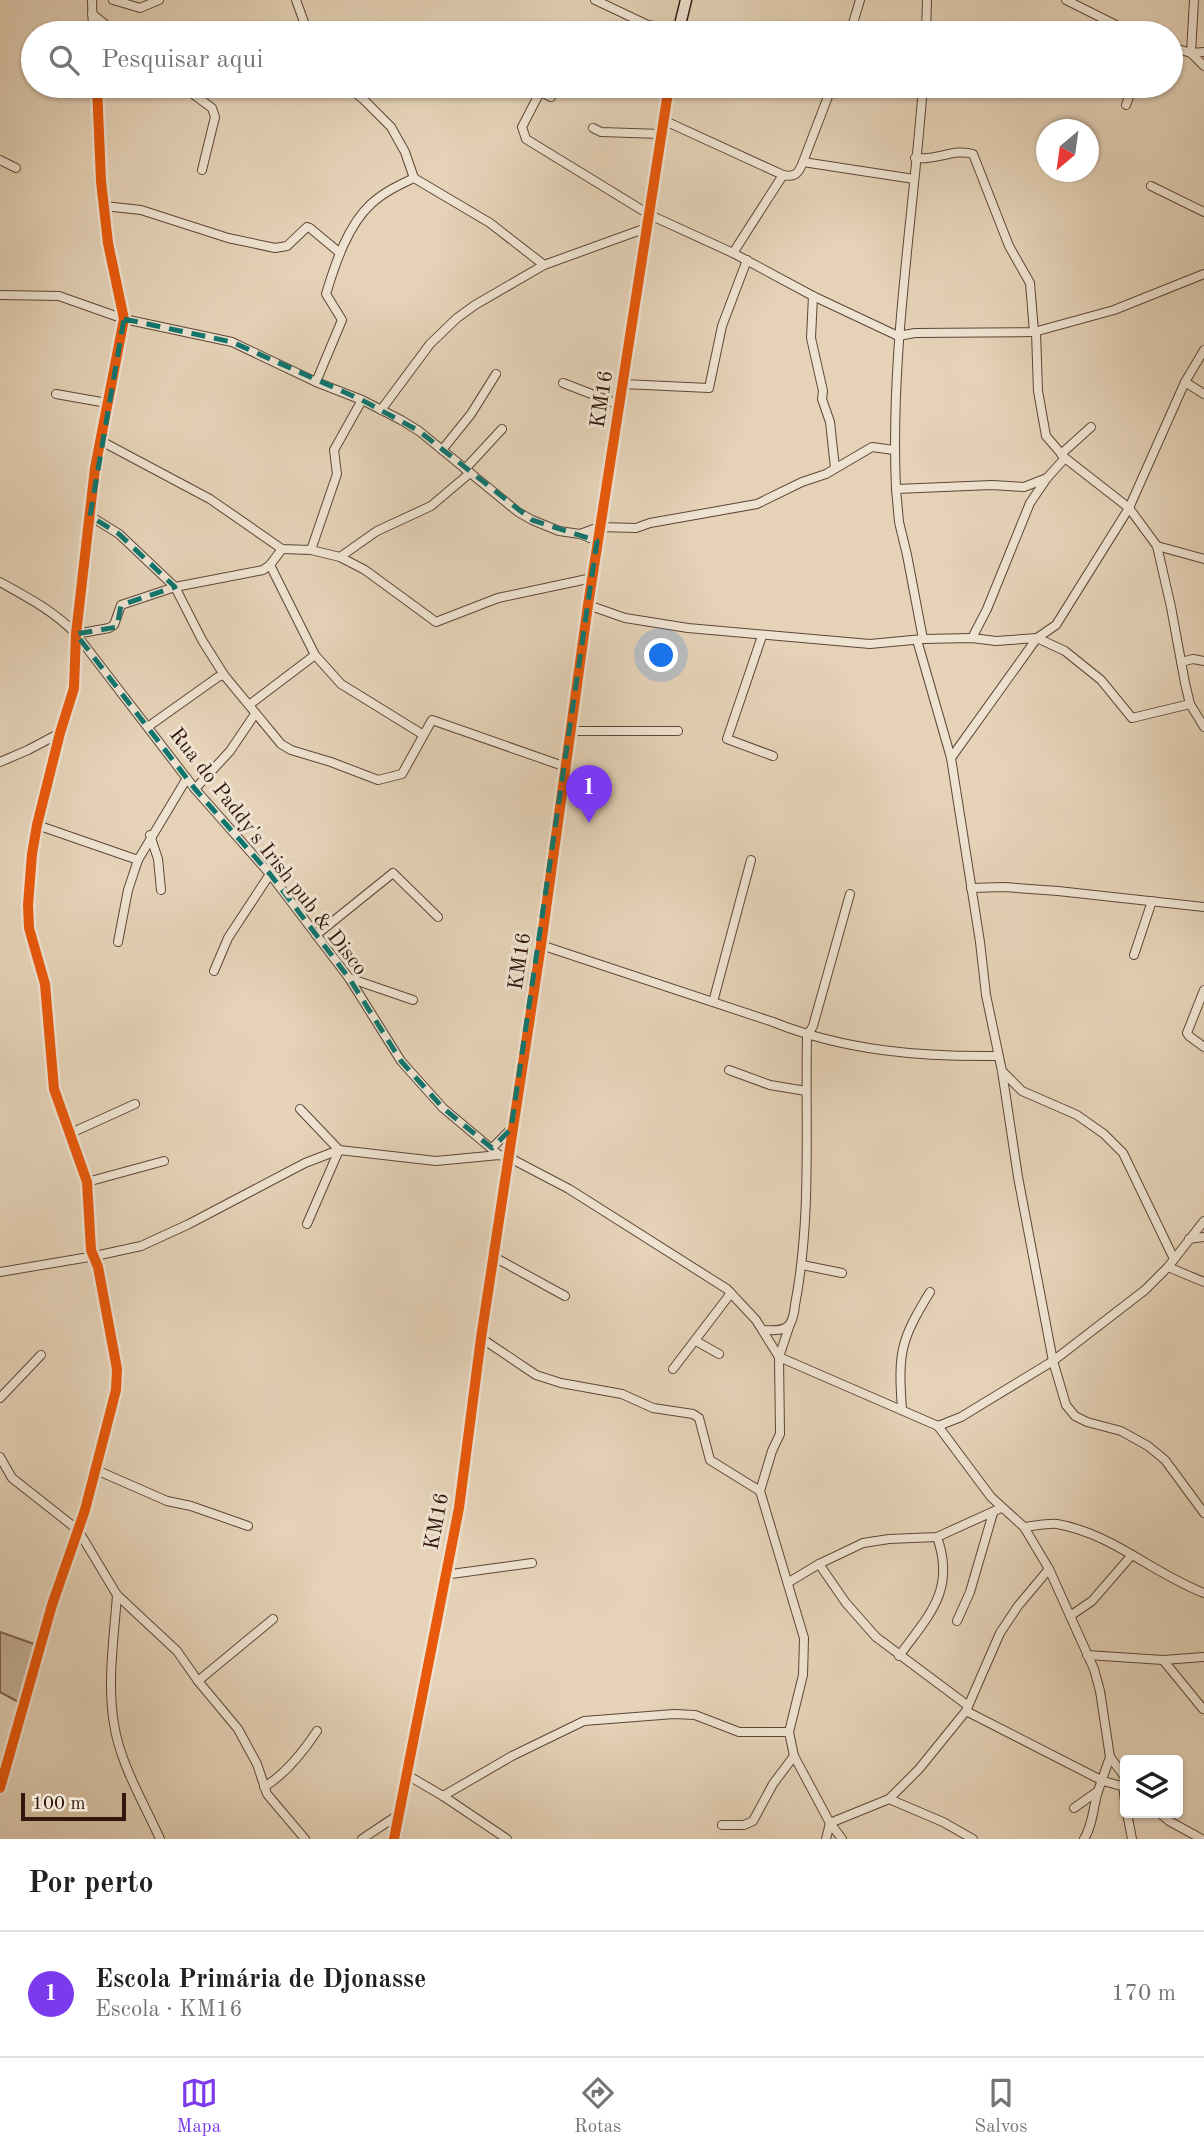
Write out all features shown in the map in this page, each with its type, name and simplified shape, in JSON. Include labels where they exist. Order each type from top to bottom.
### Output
[{"type":"street","points":[[92,0],[92,21]]},
{"type":"street","points":[[113,0],[140,8],[159,0]]},
{"type":"street","points":[[296,0],[304,21]]},
{"type":"street","points":[[595,0],[640,21]]},
{"type":"street","points":[[681,21],[686,0]]},
{"type":"street","points":[[854,21],[860,0]]},
{"type":"street","points":[[926,21],[927,0]]},
{"type":"street","points":[[1066,0],[1108,21]]},
{"type":"street","points":[[1194,0],[1191,53],[1204,66]]},
{"type":"street","points":[[92,14],[101,21]]},
{"type":"street","points":[[1183,51],[1204,52]]},
{"type":"street","points":[[0,1788],[2,1771],[52,1605],[78,1530],[118,1378],[95,1256],[91,1250],[87,1182],[54,1089],[45,984],[28,919],[32,854],[37,825],[74,688],[76,634],[100,441],[124,319],[108,243],[98,98]]},
{"type":"street","points":[[198,98],[212,108],[215,117],[202,170]]},
{"type":"street","points":[[362,98],[391,127],[405,152],[414,178],[490,223],[544,265]]},
{"type":"street","points":[[537,98],[522,127],[526,139],[649,221],[733,253],[813,296],[898,336],[1035,332],[1114,310],[1204,274]]},
{"type":"street","name":"KM16","points":[[394,1839],[459,1508],[494,1257],[499,1154],[511,1129],[541,945],[597,541],[667,98]]},
{"type":"street","points":[[663,120],[789,177],[798,173],[828,98]]},
{"type":"street","points":[[922,98],[898,336],[894,450],[899,522],[908,555],[920,639],[951,758],[986,995],[1053,1361],[1066,1405],[1075,1416],[1121,1431],[1148,1446],[1165,1460],[1201,1504],[1204,1513]]},
{"type":"street","points":[[1126,105],[1129,98]]},
{"type":"street","points":[[593,128],[601,132],[661,134]]},
{"type":"street","points":[[915,158],[937,158],[957,152],[974,154],[1009,246],[1030,282],[1038,391],[1044,429],[1050,443],[1063,456],[1129,508],[1157,547],[1190,704],[1204,727]]},
{"type":"street","points":[[0,160],[16,168]]},
{"type":"street","points":[[803,162],[914,179]]},
{"type":"street","points":[[733,253],[783,175]]},
{"type":"street","points":[[316,382],[342,320],[326,293],[340,253],[369,206],[390,190],[414,178]]},
{"type":"street","points":[[1152,186],[1204,212]]},
{"type":"street","points":[[104,205],[141,211],[275,248],[287,246],[307,227],[340,253]]},
{"type":"street","points":[[381,410],[430,344],[457,318],[544,265],[649,221]]},
{"type":"street","points":[[623,384],[709,388],[722,327],[747,260]]},
{"type":"street","points":[[0,295],[59,296],[124,319],[232,342],[316,382],[362,400],[419,431],[517,512],[559,531],[580,534],[597,541]]},
{"type":"street","points":[[813,296],[811,338],[823,391],[822,400],[830,422],[835,468]]},
{"type":"street","points":[[951,758],[1037,638],[1056,625],[1129,508],[1185,382],[1204,350]]},
{"type":"street","points":[[442,450],[471,414],[496,374]]},
{"type":"street","points":[[1185,382],[1204,394]]},
{"type":"street","points":[[563,383],[620,405]]},
{"type":"street","points":[[56,394],[107,404]]},
{"type":"street","points":[[311,550],[337,474],[334,450],[362,400]]},
{"type":"street","points":[[972,638],[987,609],[1030,503],[1063,456],[1091,426]]},
{"type":"street","points":[[340,557],[377,531],[431,506],[468,471],[502,429]]},
{"type":"street","points":[[100,441],[210,499],[282,549],[311,550],[340,557],[365,570],[436,622],[498,597],[592,578]]},
{"type":"street","points":[[580,534],[600,527],[636,528],[650,523],[757,504],[835,468],[872,447],[894,450]]},
{"type":"street","points":[[896,489],[992,485],[1024,487],[1046,478]]},
{"type":"street","points":[[90,516],[119,534],[175,587],[202,640],[224,675],[281,744],[291,750],[378,780],[402,774],[432,720],[566,766]]},
{"type":"street","points":[[1157,547],[1204,559]]},
{"type":"street","points":[[76,634],[109,628],[117,621],[121,605],[175,587],[263,570],[282,549]]},
{"type":"street","points":[[270,565],[315,656],[341,684],[422,734]]},
{"type":"street","name":"Rua do Paddy's Irish pub & Disco","points":[[0,582],[45,607],[76,634],[195,789],[270,874],[349,978],[401,1061],[443,1108],[499,1154],[569,1189],[732,1293],[763,1329],[779,1357]]},
{"type":"street","points":[[588,605],[625,618],[762,636],[870,644],[920,639],[972,638],[996,641],[1037,638],[1065,651],[1101,680],[1132,718],[1190,704]]},
{"type":"street","points":[[762,636],[727,739],[773,756]]},
{"type":"street","points":[[249,705],[315,656]]},
{"type":"street","points":[[1181,662],[1194,659],[1204,661]]},
{"type":"street","points":[[149,726],[224,675]]},
{"type":"street","points":[[195,789],[230,751],[256,714]]},
{"type":"street","points":[[572,731],[678,731]]},
{"type":"street","points":[[0,762],[60,733]]},
{"type":"street","points":[[118,942],[128,890],[138,860],[150,835],[187,778]]},
{"type":"street","points":[[37,825],[138,860]]},
{"type":"street","points":[[150,835],[158,859],[161,890]]},
{"type":"street","points":[[713,1002],[751,860]]},
{"type":"street","points":[[316,935],[393,873],[438,917]]},
{"type":"street","points":[[214,971],[228,938],[270,874]]},
{"type":"street","points":[[971,888],[1004,887],[1204,907]]},
{"type":"street","points":[[842,1839],[830,1823],[794,1756],[789,1732],[803,1675],[804,1638],[760,1491],[780,1434],[779,1357],[800,1284],[808,1207],[807,1036],[813,1027],[850,894]]},
{"type":"street","points":[[1134,956],[1152,901]]},
{"type":"street","points":[[541,945],[807,1036],[882,1051],[949,1057],[998,1056]]},
{"type":"street","points":[[349,978],[413,1000]]},
{"type":"street","points":[[1204,990],[1187,1033],[1204,1047]]},
{"type":"street","points":[[729,1070],[770,1085],[806,1091]]},
{"type":"street","points":[[1002,1071],[1022,1091],[1077,1115],[1104,1134],[1123,1153],[1171,1263],[1204,1282]]},
{"type":"street","points":[[71,1133],[135,1104]]},
{"type":"street","points":[[300,1109],[339,1150]]},
{"type":"street","points":[[0,1272],[95,1256],[153,1241],[305,1163],[339,1150],[436,1161],[499,1154],[511,1129]]},
{"type":"street","points":[[307,1224],[339,1150]]},
{"type":"street","points":[[87,1182],[164,1161]]},
{"type":"street","points":[[938,1426],[961,1417],[1053,1361],[1145,1290],[1171,1263],[1204,1221]]},
{"type":"street","points":[[1189,1239],[1204,1237]]},
{"type":"street","points":[[494,1257],[565,1296]]},
{"type":"street","points":[[802,1265],[842,1273]]},
{"type":"street","points":[[902,1410],[899,1365],[902,1348],[909,1328],[930,1292]]},
{"type":"street","points":[[673,1368],[732,1293]]},
{"type":"street","points":[[763,1329],[784,1328],[790,1324]]},
{"type":"street","points":[[481,1338],[536,1375],[561,1383],[605,1389],[644,1405],[693,1414],[699,1418],[710,1460],[760,1491]]},
{"type":"street","points":[[696,1341],[719,1354]]},
{"type":"street","points":[[0,1398],[41,1355]]},
{"type":"street","points":[[779,1357],[938,1426],[997,1510],[1024,1527],[1049,1569],[1100,1691],[1110,1757],[1091,1811],[1090,1830],[1084,1839]]},
{"type":"street","points":[[0,1457],[12,1478],[78,1530],[117,1595],[177,1651],[238,1729],[257,1764],[264,1787],[305,1839]]},
{"type":"street","points":[[94,1469],[167,1501],[191,1506],[248,1526]]},
{"type":"street","points":[[789,1582],[863,1543],[937,1537],[997,1510]]},
{"type":"street","points":[[957,1620],[970,1592],[997,1510]]},
{"type":"street","points":[[1024,1527],[1055,1524],[1097,1537],[1184,1586],[1204,1592]]},
{"type":"street","points":[[899,1656],[919,1629],[941,1591],[945,1572],[937,1537]]},
{"type":"street","points":[[1070,1615],[1092,1601],[1131,1556]]},
{"type":"street","points":[[444,1575],[533,1563]]},
{"type":"street","points":[[819,1564],[863,1625],[967,1708],[1103,1780],[1120,1786]]},
{"type":"street","points":[[830,1823],[889,1799],[919,1769],[967,1708],[1008,1620],[1049,1569]]},
{"type":"street","points":[[117,1595],[111,1666],[114,1724],[129,1770],[160,1839]]},
{"type":"street","points":[[198,1681],[273,1619]]},
{"type":"street","points":[[1087,1655],[1163,1660],[1204,1657]]},
{"type":"street","points":[[1163,1660],[1203,1709]]},
{"type":"street","points":[[443,1796],[512,1756],[584,1721],[674,1714],[695,1715],[739,1732],[789,1732]]},
{"type":"street","points":[[264,1787],[274,1781],[299,1755],[317,1731]]},
{"type":"street","points":[[722,1825],[744,1825],[753,1821],[773,1784],[794,1756]]},
{"type":"street","points":[[1110,1757],[1120,1770]]},
{"type":"street","points":[[407,1775],[507,1839]]},
{"type":"street","points":[[1074,1808],[1098,1791]]},
{"type":"street","points":[[889,1799],[943,1822],[973,1839]]},
{"type":"street","points":[[362,1839],[398,1815]]},
{"type":"street","points":[[1128,1818],[1132,1839]]},
{"type":"street","points":[[1165,1818],[1202,1839]]},
{"type":"street","points":[[826,1839],[830,1823]]},
{"type":"highlighted area","points":[[124,319],[232,342],[362,400],[419,431],[532,520],[597,541],[511,1129],[492,1148],[443,1108],[401,1061],[349,978],[270,874],[195,789],[76,634],[117,627],[121,605],[175,587],[119,534],[90,516]]},
{"type":"shaded area","points":[[0,1632],[37,1645],[22,1704],[0,1692]]},
{"type":"cycle path","points":[[0,1788],[52,1605],[85,1510],[116,1390],[117,1369],[98,1267],[91,1250],[87,1182],[54,1089],[45,984],[29,928],[28,905],[37,825],[74,688],[76,634],[95,468],[124,319],[108,243],[101,181],[98,98]]},
{"type":"cycle path","points":[[394,1839],[459,1508],[481,1338],[541,945],[588,605],[667,98]]},
{"type":"place","name":"Escola Primária de Djonasse","points":[[589,823]]}]
